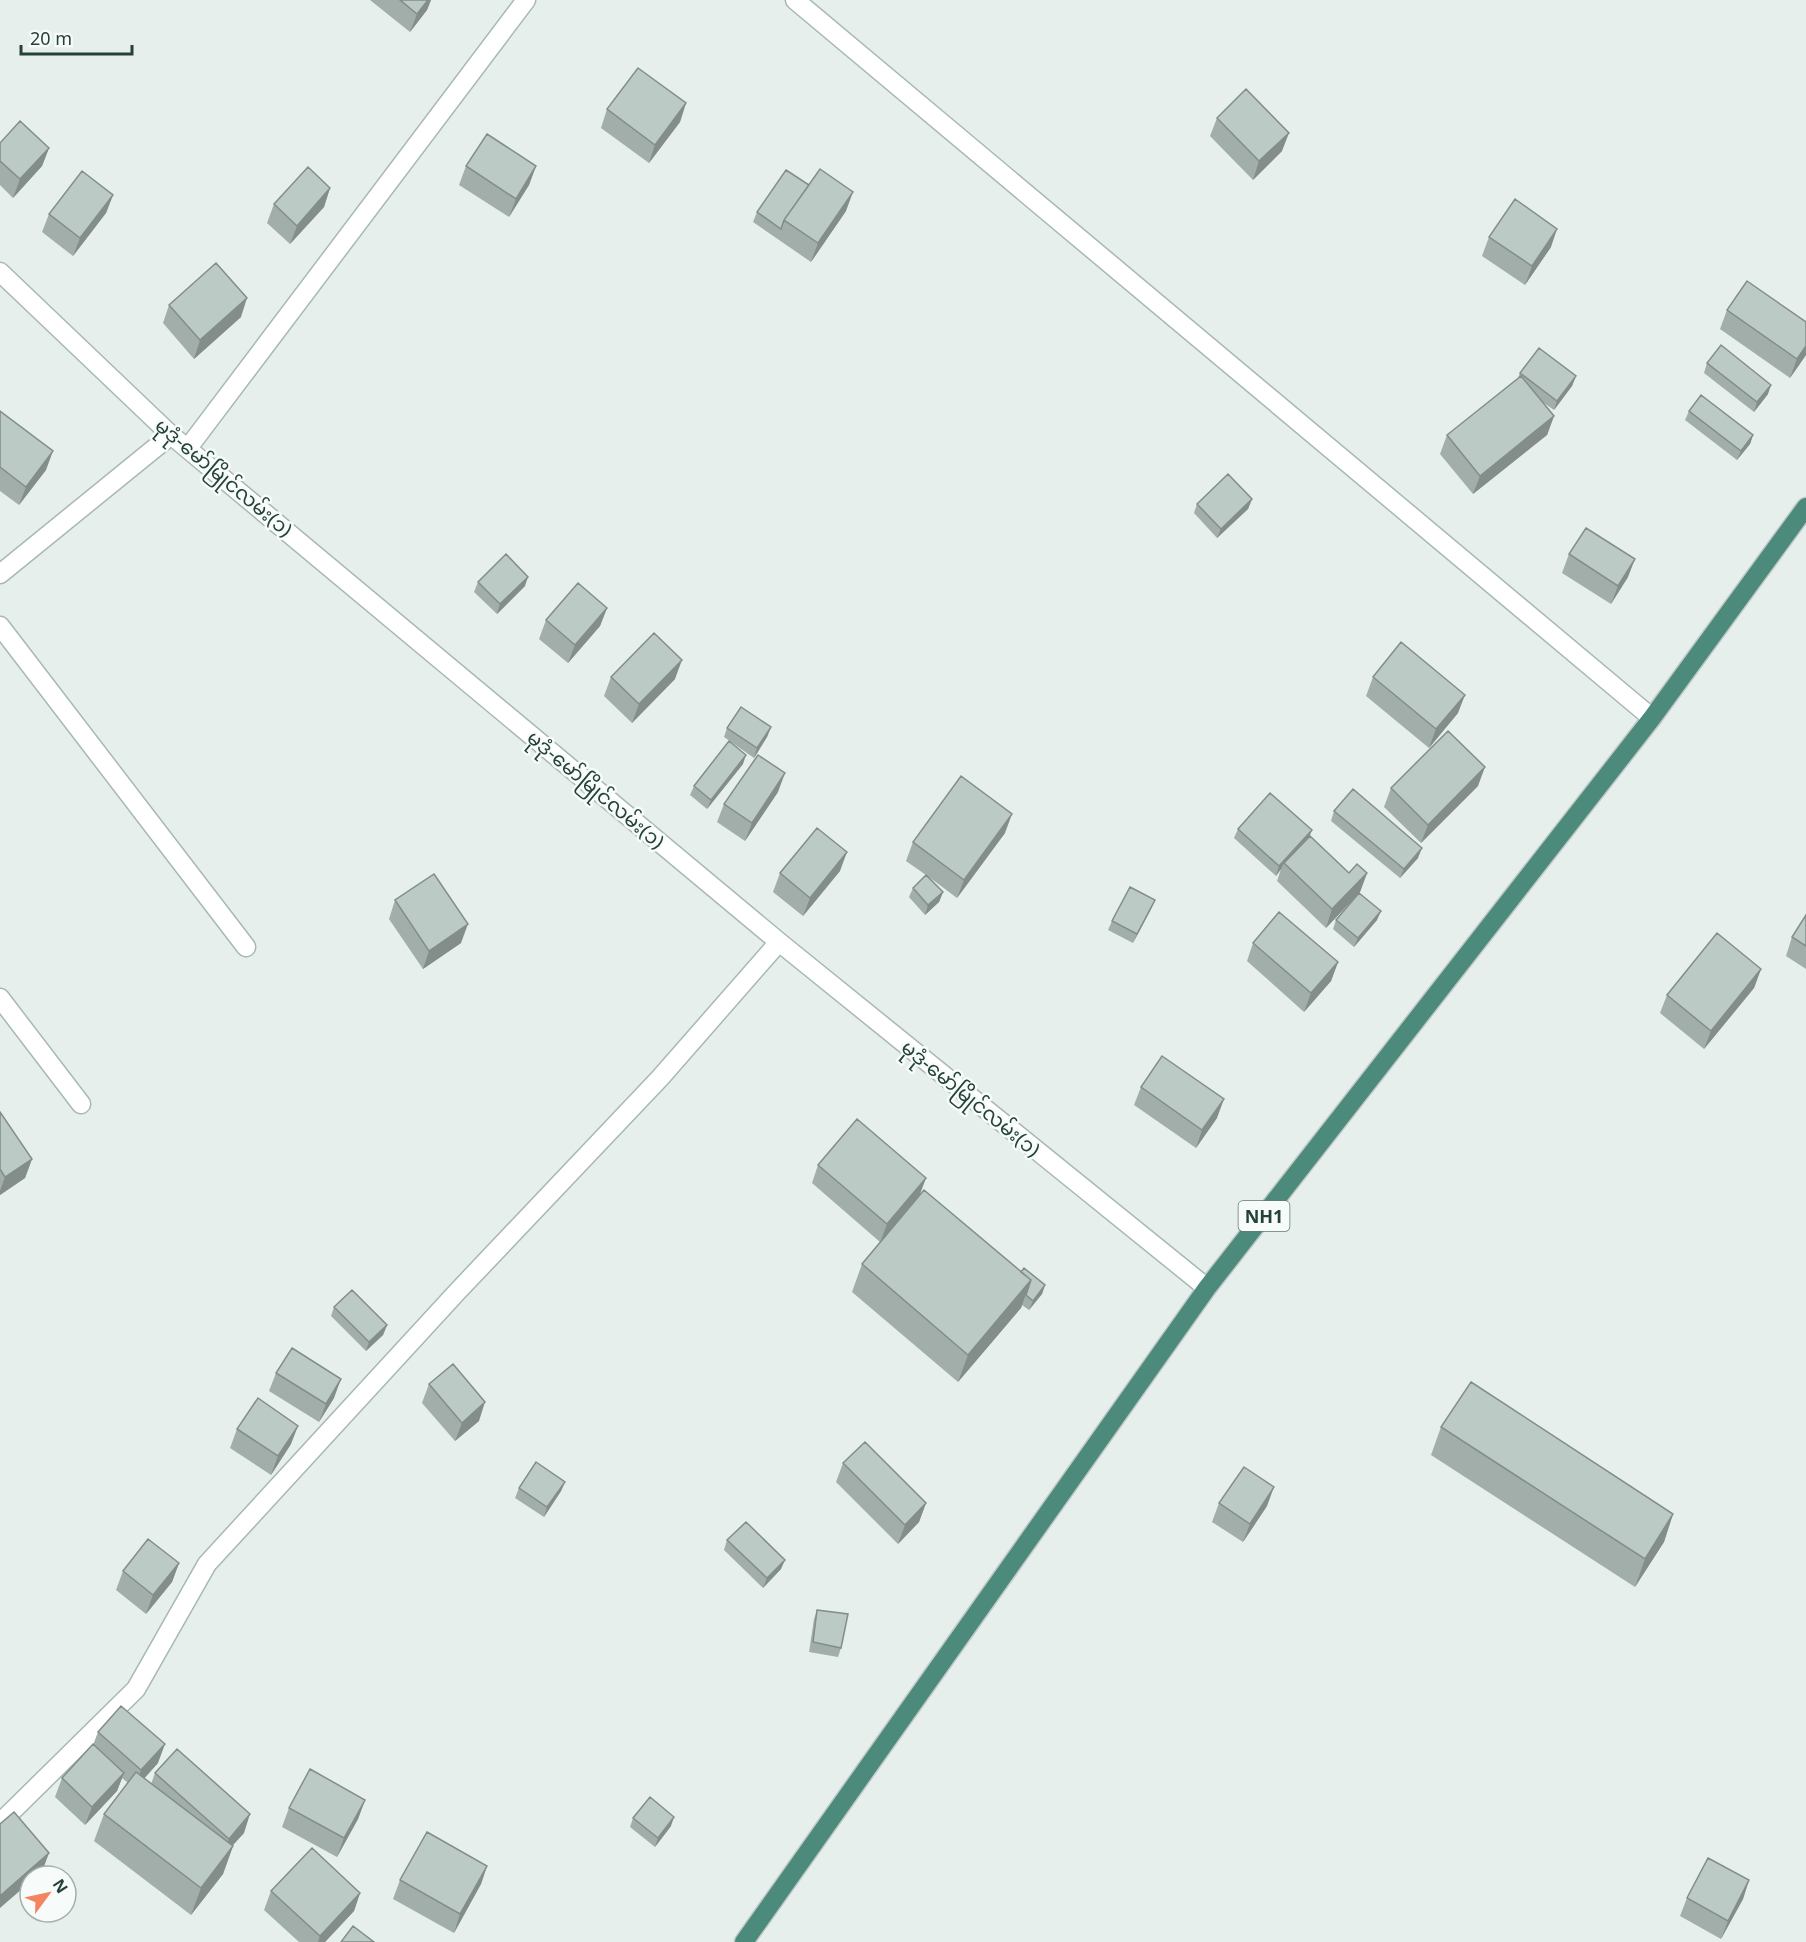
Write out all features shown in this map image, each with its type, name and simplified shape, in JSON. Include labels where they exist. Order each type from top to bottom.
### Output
[{"type":"highway","name":"NH1","points":[[744,1942],[1207,1288],[1652,718],[1806,507]]},
{"type":"street","points":[[188,448],[526,0]]},
{"type":"street","points":[[795,0],[1652,718]]},
{"type":"street","name":"မုဒုံ-မော်မြိုင်လမ်း(၁)","points":[[0,272],[171,435],[779,942],[1207,1288]]},
{"type":"street","points":[[0,574],[171,435]]},
{"type":"street","points":[[0,626],[246,947]]},
{"type":"street","points":[[0,1823],[136,1689],[207,1564],[457,1292],[660,1078],[779,942]]},
{"type":"street","points":[[0,998],[81,1104]]},
{"type":"building","points":[[400,0],[428,0],[417,14]]},
{"type":"building","points":[[638,68],[686,103],[655,145],[607,109]]},
{"type":"building","points":[[1246,89],[1289,133],[1259,161],[1217,118]]},
{"type":"building","points":[[20,121],[49,148],[20,179],[0,161],[0,143]]},
{"type":"building","points":[[487,134],[536,166],[516,199],[466,166]]},
{"type":"building","points":[[308,167],[330,188],[297,226],[274,204]]},
{"type":"building","points":[[820,169],[853,192],[818,243],[784,220]]},
{"type":"building","points":[[786,170],[809,185],[784,220],[781,229],[757,212]]},
{"type":"building","points":[[82,171],[113,195],[80,238],[49,214]]},
{"type":"building","points":[[1515,199],[1557,229],[1532,266],[1489,237]]},
{"type":"building","points":[[216,263],[247,298],[200,340],[169,305]]},
{"type":"building","points":[[1747,281],[1806,322],[1806,346],[1797,359],[1727,310]]},
{"type":"building","points":[[1721,345],[1771,385],[1757,402],[1707,363]]},
{"type":"building","points":[[1539,348],[1576,376],[1557,401],[1520,373]]},
{"type":"building","points":[[1521,376],[1554,416],[1480,476],[1447,435]]},
{"type":"building","points":[[1701,395],[1753,435],[1741,451],[1689,411]]},
{"type":"building","points":[[0,411],[53,451],[26,487],[0,467]]},
{"type":"building","points":[[1228,474],[1252,499],[1221,529],[1197,504]]},
{"type":"building","points":[[1586,528],[1635,559],[1618,586],[1569,554]]},
{"type":"building","points":[[506,554],[528,577],[500,604],[478,582]]},
{"type":"building","points":[[578,583],[607,608],[575,645],[546,620]]},
{"type":"building","points":[[654,633],[682,660],[639,704],[611,677]]},
{"type":"building","points":[[1401,642],[1465,695],[1436,729],[1373,677]]},
{"type":"building","points":[[741,707],[771,727],[757,748],[727,728]]},
{"type":"building","points":[[1448,731],[1485,767],[1428,825],[1391,788]]},
{"type":"building","points":[[729,741],[746,755],[711,800],[694,786]]},
{"type":"building","points":[[758,755],[785,773],[752,823],[724,804]]},
{"type":"building","points":[[961,776],[1012,814],[964,880],[913,842]]},
{"type":"building","points":[[1353,789],[1422,848],[1404,869],[1334,811]]},
{"type":"building","points":[[1270,793],[1312,830],[1279,866],[1238,829]]},
{"type":"building","points":[[817,828],[847,852],[810,898],[780,873]]},
{"type":"building","points":[[1310,836],[1349,873],[1357,864],[1367,873],[1332,909],[1284,863]]},
{"type":"building","points":[[434,874],[468,924],[429,951],[395,900]]},
{"type":"building","points":[[926,875],[943,892],[928,905],[913,888]]},
{"type":"building","points":[[1130,887],[1155,900],[1137,934],[1112,921]]},
{"type":"building","points":[[1359,893],[1381,911],[1358,938],[1336,920]]},
{"type":"building","points":[[1279,912],[1338,962],[1311,993],[1253,943]]},
{"type":"building","points":[[1806,915],[1806,946],[1792,937]]},
{"type":"building","points":[[1717,933],[1761,969],[1711,1031],[1667,995]]},
{"type":"building","points":[[1162,1056],[1224,1099],[1202,1130],[1141,1087]]},
{"type":"building","points":[[0,1112],[32,1159],[5,1177],[0,1169]]},
{"type":"building","points":[[857,1119],[926,1178],[887,1224],[818,1165]]},
{"type":"building","points":[[924,1190],[1031,1280],[968,1355],[862,1264]]},
{"type":"building","points":[[1024,1268],[1045,1285],[1033,1301],[1026,1295],[1031,1280],[1021,1272]]},
{"type":"building","points":[[352,1290],[387,1325],[369,1342],[334,1307]]},
{"type":"building","points":[[292,1348],[341,1379],[326,1404],[276,1373]]},
{"type":"building","points":[[453,1364],[485,1402],[462,1423],[429,1384]]},
{"type":"building","points":[[1471,1382],[1673,1514],[1645,1559],[1441,1427]]},
{"type":"building","points":[[258,1398],[298,1426],[278,1456],[237,1429]]},
{"type":"building","points":[[865,1442],[926,1503],[905,1525],[843,1463]]},
{"type":"building","points":[[536,1462],[565,1482],[547,1507],[519,1488]]},
{"type":"building","points":[[1244,1467],[1274,1487],[1250,1524],[1219,1503]]},
{"type":"building","points":[[746,1522],[785,1560],[767,1578],[727,1540]]},
{"type":"building","points":[[148,1539],[179,1563],[153,1595],[123,1571]]},
{"type":"building","points":[[817,1610],[848,1614],[841,1648],[813,1642]]},
{"type":"building","points":[[121,1706],[165,1744],[141,1770],[98,1732]]},
{"type":"building","points":[[93,1744],[124,1773],[92,1807],[62,1778]]},
{"type":"building","points":[[177,1749],[250,1814],[229,1839],[155,1773]]},
{"type":"building","points":[[310,1769],[365,1800],[344,1838],[289,1808]]},
{"type":"building","points":[[136,1772],[233,1846],[201,1888],[104,1814]]},
{"type":"building","points":[[650,1797],[674,1817],[658,1838],[633,1818]]},
{"type":"building","points":[[14,1812],[49,1853],[36,1864],[18,1864],[18,1880],[0,1896],[0,1824]]},
{"type":"building","points":[[427,1832],[487,1866],[460,1914],[400,1880]]},
{"type":"building","points":[[312,1848],[360,1893],[320,1936],[271,1891]]},
{"type":"building","points":[[1708,1858],[1749,1880],[1728,1921],[1687,1898]]},
{"type":"building","points":[[353,1926],[374,1942],[341,1942]]}]
